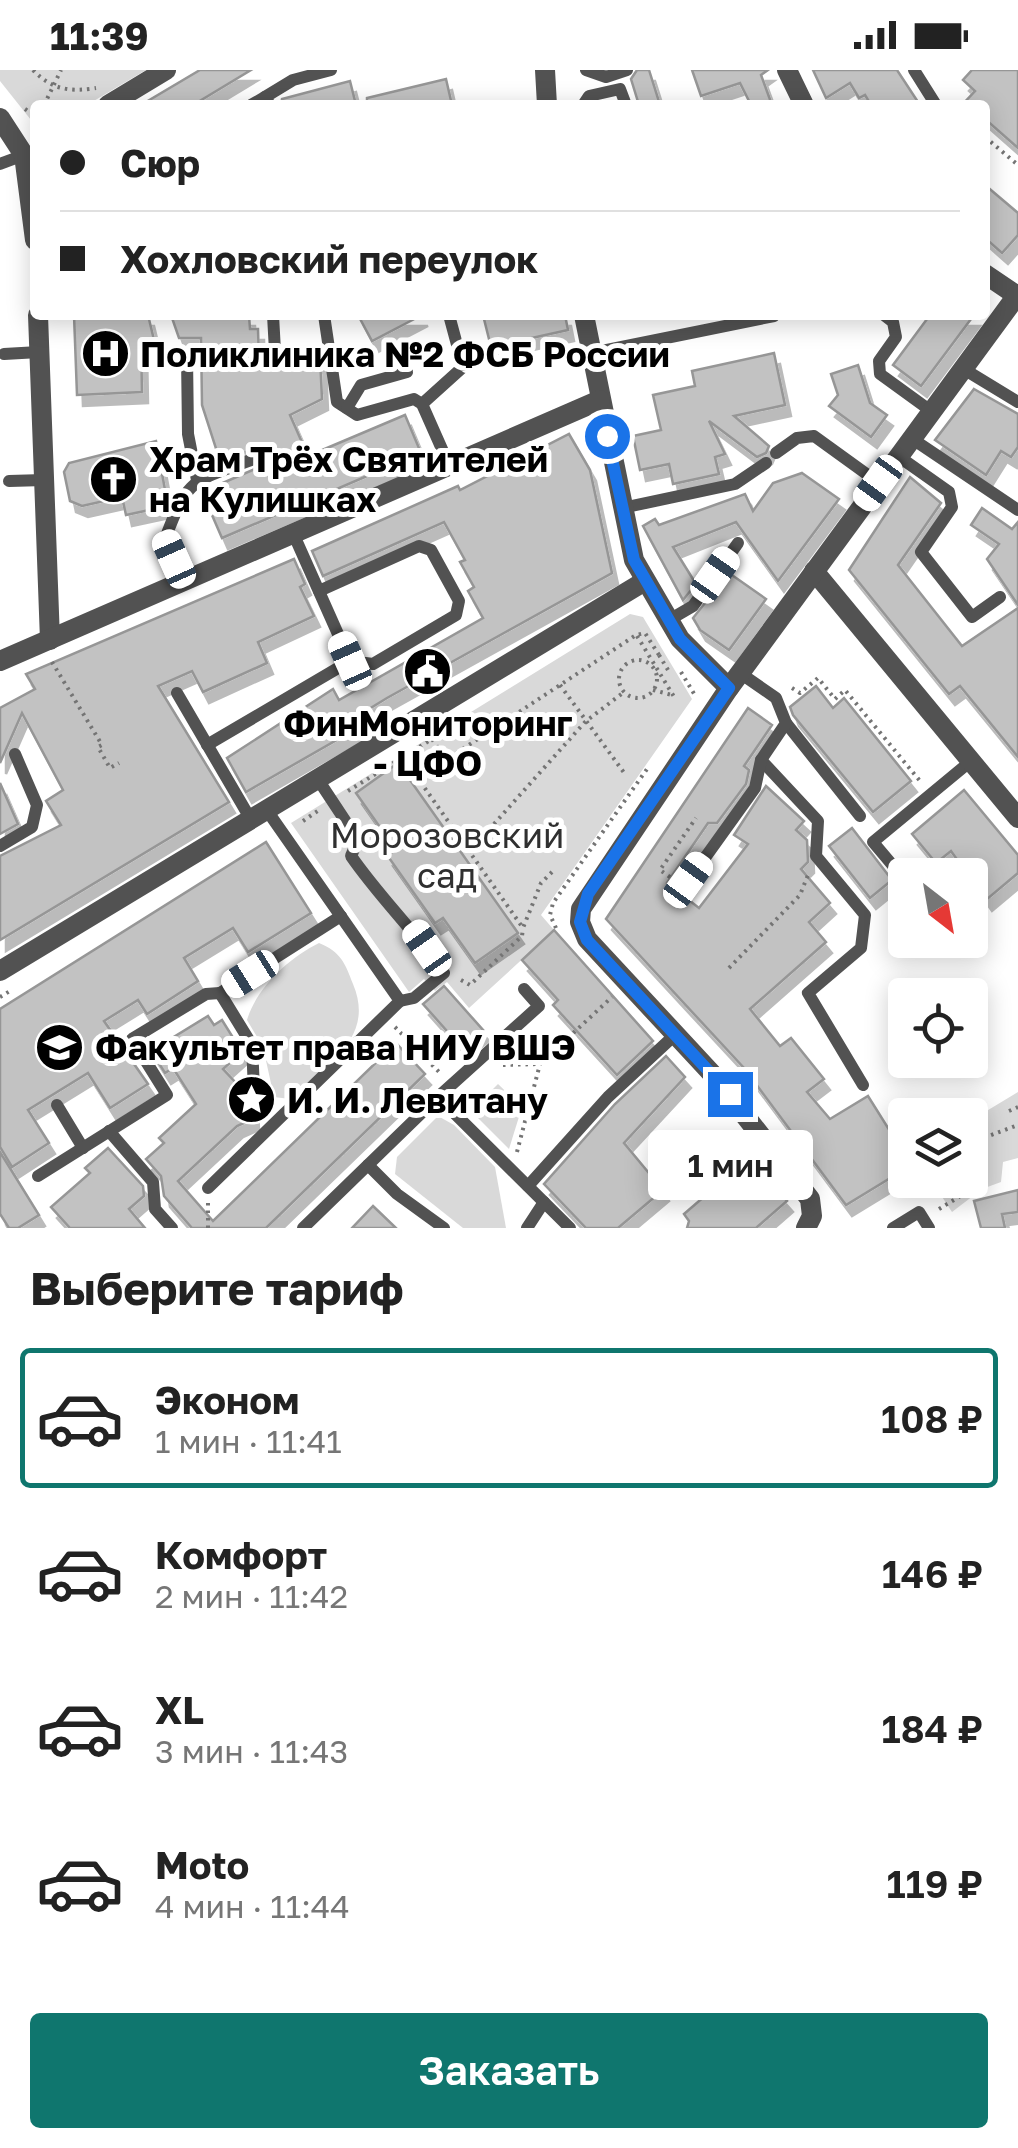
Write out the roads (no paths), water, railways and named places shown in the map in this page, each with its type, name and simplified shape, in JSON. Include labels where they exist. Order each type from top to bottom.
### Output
[{"type":"street","points":[[116,100],[166,70]]},
{"type":"street","points":[[545,70],[548,100]]},
{"type":"street","points":[[788,70],[802,100]]},
{"type":"street","points":[[0,118],[29,152]]},
{"type":"street","points":[[806,1228],[812,1216],[810,1199],[677,1034],[587,940],[580,922],[581,908],[734,680],[1017,294],[990,277]]},
{"type":"street","points":[[38,320],[50,649]]},
{"type":"street","points":[[585,320],[631,552],[690,650],[734,680]]},
{"type":"street","points":[[0,661],[50,649],[184,581],[600,400]]},
{"type":"street","points":[[814,571],[1018,818]]},
{"type":"street","points":[[0,971],[646,581]]},
{"type":"lane","points":[[268,100],[294,80],[331,70]]},
{"type":"lane","points":[[586,70],[606,77],[627,70]]},
{"type":"lane","points":[[914,70],[933,100]]},
{"type":"lane","points":[[586,100],[620,89],[624,100]]},
{"type":"lane","points":[[0,164],[29,152]]},
{"type":"lane","points":[[273,320],[275,351]]},
{"type":"lane","points":[[325,320],[336,402],[357,415],[414,399],[422,404],[449,465]]},
{"type":"lane","points":[[422,404],[463,367],[450,320]]},
{"type":"lane","points":[[592,353],[754,320]]},
{"type":"lane","points":[[891,320],[896,338],[878,361],[880,374],[931,411]]},
{"type":"lane","points":[[4,354],[39,352]]},
{"type":"lane","points":[[154,357],[187,356],[188,434],[197,480]]},
{"type":"lane","points":[[962,368],[1018,402]]},
{"type":"lane","points":[[346,408],[361,385],[407,372]]},
{"type":"lane","points":[[622,508],[735,484],[797,438],[814,436],[878,483]]},
{"type":"lane","points":[[911,438],[1018,510]]},
{"type":"lane","points":[[898,456],[949,492],[952,508],[921,552],[972,617],[1000,597]]},
{"type":"lane","points":[[184,581],[165,540],[182,493],[197,480],[252,460]]},
{"type":"lane","points":[[9,482],[44,480]]},
{"type":"lane","points":[[293,534],[350,661]]},
{"type":"lane","points":[[669,620],[693,606],[738,543]]},
{"type":"lane","points":[[207,745],[350,661],[373,664],[456,614],[459,601],[431,550],[419,546],[319,591]]},
{"type":"lane","points":[[734,680],[776,698],[786,723],[860,816]]},
{"type":"lane","points":[[176,693],[207,745],[341,916],[400,1002]]},
{"type":"lane","points":[[684,887],[755,788],[760,760],[786,723]]},
{"type":"lane","points":[[0,846],[32,827],[37,805],[15,754]]},
{"type":"lane","points":[[760,760],[818,821],[816,856],[865,915],[861,948],[808,994],[864,1085]]},
{"type":"lane","points":[[888,860],[873,842],[970,760]]},
{"type":"lane","points":[[208,1188],[400,1002],[414,998],[444,973],[410,924],[380,898],[350,856],[358,840],[317,778]]},
{"type":"lane","points":[[38,1176],[167,1095],[132,1040],[206,994],[220,993],[341,916]]},
{"type":"lane","points":[[303,1228],[438,1096],[539,1006],[524,989]]},
{"type":"lane","points":[[220,993],[252,1045],[254,1090]]},
{"type":"lane","points":[[528,1186],[608,1098],[677,1034]]},
{"type":"lane","points":[[438,1096],[570,1228]]},
{"type":"lane","points":[[56,1105],[83,1148]]},
{"type":"lane","points":[[109,1131],[153,1182],[156,1210],[172,1228]]},
{"type":"lane","points":[[368,1164],[397,1194],[444,1228]]},
{"type":"lane","points":[[527,1228],[544,1202]]},
{"type":"lane","points":[[894,1228],[919,1212],[926,1223]]},
{"type":"place","name":"Поликлиника №2 ФСБ России","points":[[105,354]]},
{"type":"place","name":"Храм Трёх Святителей на Кулишках","points":[[114,479]]},
{"type":"place","name":"ФинМониторинг - ЦФО","points":[[428,671]]},
{"type":"place","name":"Факультет права НИУ ВШЭ","points":[[60,1047]]},
{"type":"place","name":"И. И. Левитану","points":[[252,1100]]},
{"type":"park label","name":"Морозовский сад","points":[[447,855]]}]
